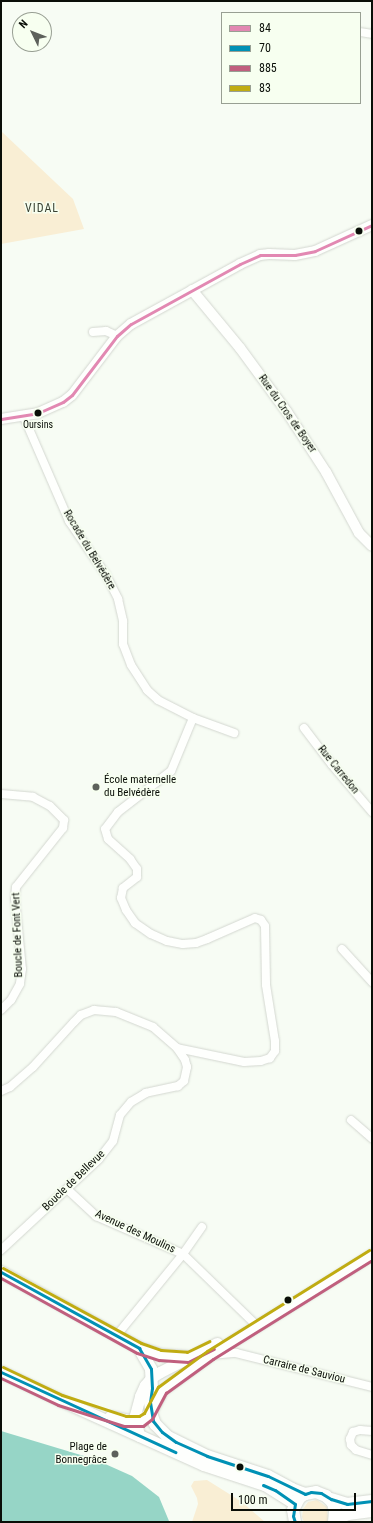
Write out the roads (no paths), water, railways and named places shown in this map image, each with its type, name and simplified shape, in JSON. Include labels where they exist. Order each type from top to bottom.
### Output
[{"type":"main road","points":[[60,1400],[125,1421],[135,1422],[144,1420],[151,1412],[162,1390],[210,1355],[372,1254]]},
{"type":"main road","points":[[1,1272],[139,1348],[160,1355],[188,1357]]},
{"type":"main road","points":[[139,1436],[135,1422],[135,1415],[140,1396],[145,1385],[152,1377],[188,1357],[270,1317]]},
{"type":"main road","points":[[139,1348],[149,1364],[152,1377],[150,1402],[151,1412],[155,1424],[168,1437],[207,1456],[268,1476],[305,1494],[316,1492],[346,1504],[372,1501]]},
{"type":"main road","points":[[1,1372],[204,1465],[265,1485],[295,1504]]},
{"type":"main road","points":[[295,1522],[293,1516],[295,1504],[305,1494]]},
{"type":"main road","points":[[331,1499],[335,1507],[334,1521]]},
{"type":"main road","points":[[334,1521],[348,1514],[372,1511]]},
{"type":"street","points":[[361,32],[372,34]]},
{"type":"street","points":[[1,419],[23,416],[54,407],[72,395],[117,336],[131,324],[253,258],[269,254],[295,255],[315,251],[372,225]]},
{"type":"street","name":"Rue du Cros de Boyer","points":[[192,290],[240,348],[287,412],[326,472],[359,533],[372,546]]},
{"type":"street","points":[[93,332],[106,331],[117,336]]},
{"type":"street","name":"Rocade du Belvédère","points":[[23,416],[69,521],[106,575],[118,599],[123,621],[123,644],[130,665],[147,690],[158,700],[193,718],[234,733]]},
{"type":"street","points":[[177,1048],[244,1062],[261,1061],[270,1058],[275,1051],[275,1041],[266,985],[265,926],[261,920],[255,918],[196,943],[183,944],[167,941],[151,934],[135,923],[126,910],[121,898],[123,888],[137,877],[137,869],[130,859],[108,839],[105,829],[118,812],[170,771],[193,718]]},
{"type":"street","name":"Rue Carredon","points":[[304,728],[332,765],[372,812]]},
{"type":"street","name":"Boucle de Font Vert","points":[[1,794],[33,797],[50,806],[64,820],[63,828],[16,887],[15,898],[22,969],[20,984],[11,1000],[1,1010]]},
{"type":"street","points":[[342,949],[372,982]]},
{"type":"street","name":"Boucle de Bellevue","points":[[1,1091],[10,1087],[33,1067],[81,1015],[94,1010],[116,1012],[152,1027],[177,1048],[185,1060],[186,1068],[184,1081],[178,1086],[146,1093],[131,1102],[120,1115],[113,1141],[99,1159],[1,1250]]},
{"type":"street","points":[[351,1120],[372,1138]]},
{"type":"street","name":"Avenue des Moulins","points":[[67,1189],[96,1216],[183,1254],[255,1324]]},
{"type":"street","points":[[117,1335],[183,1254],[202,1227]]},
{"type":"street","points":[[236,1338],[236,1352]]},
{"type":"street","name":"Carraire de Sauviou","points":[[210,1355],[236,1352],[372,1387]]},
{"type":"street","points":[[372,1430],[352,1432],[350,1439],[351,1445],[356,1450],[372,1454]]},
{"type":"water","points":[[1,1431],[94,1459],[132,1476],[159,1497],[169,1521],[1,1522]]},
{"type":"place","name":"Oursins","points":[[38,413]]},
{"type":"place","name":"École maternelle du Belvédère","points":[[96,787]]},
{"type":"place","name":"Plage de Bonnegrâce","points":[[115,1454]]},
{"type":"district","name":"VIDAL","points":[[42,209]]}]
